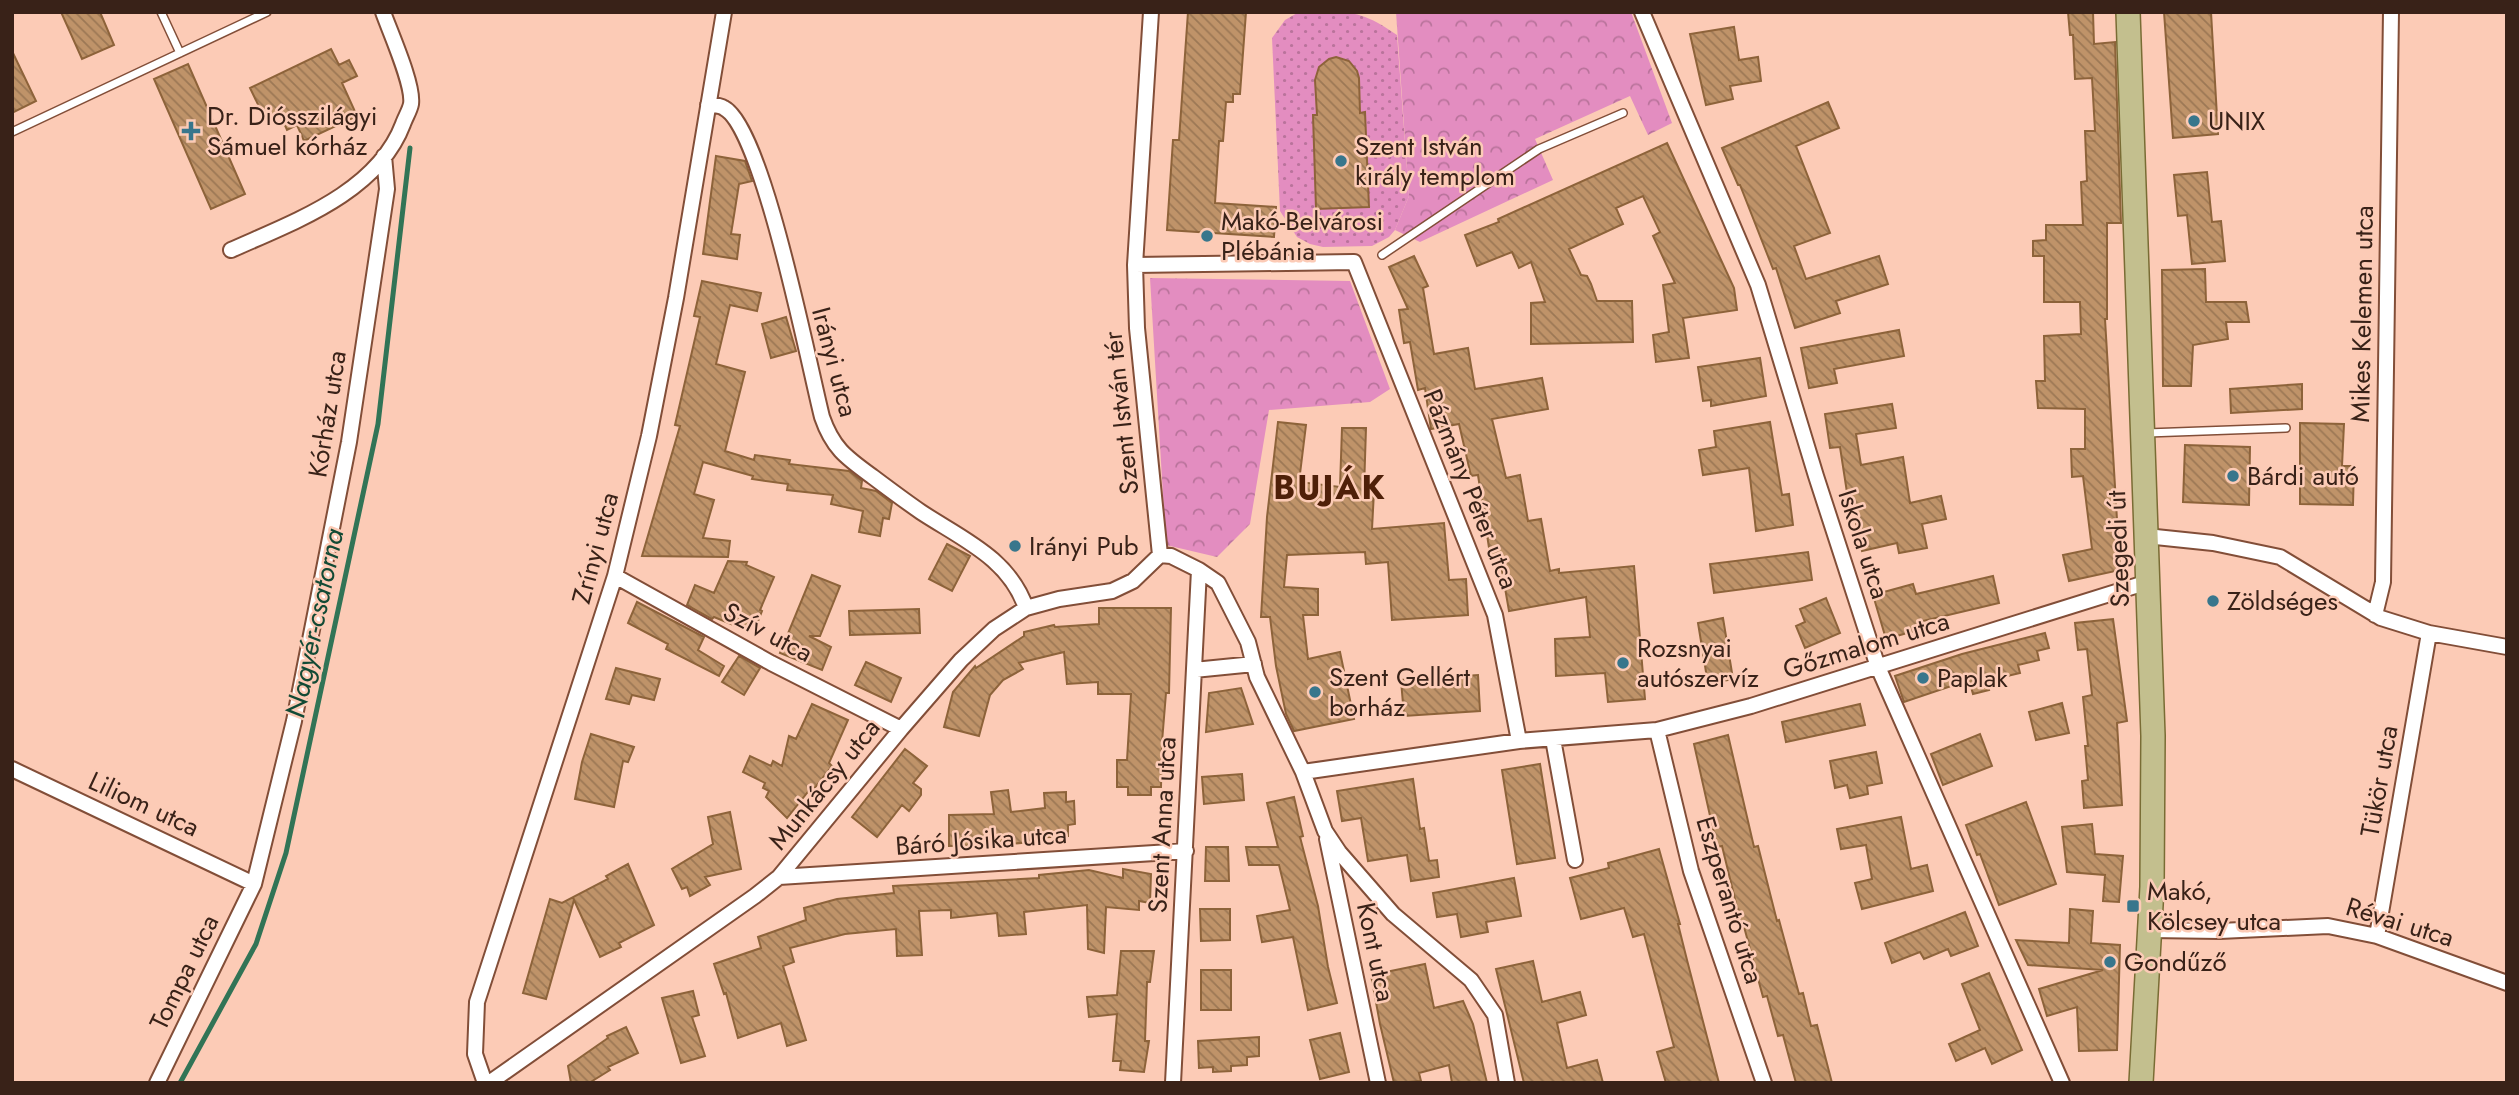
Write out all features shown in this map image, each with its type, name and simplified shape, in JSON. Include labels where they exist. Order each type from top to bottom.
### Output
[{"type":"main road","name":"Szegedi út","points":[[2129,12],[2153,736],[2150,930],[2141,1083]]},
{"type":"street","points":[[230,250],[306,216],[362,181],[396,142],[411,103],[402,62],[383,12]]},
{"type":"street","name":"Zrínyi utca","points":[[487,1083],[475,1054],[477,1002],[615,576],[649,436],[674,311],[724,12]]},
{"type":"street","name":"Szent István tér","points":[[1151,12],[1135,265],[1137,328],[1160,555]]},
{"type":"street","name":"Iskola utca","points":[[1642,12],[1758,285],[1816,477],[1878,667],[2062,1083]]},
{"type":"street","name":"Mikes Kelemen utca","points":[[2375,615],[2383,582],[2391,12]]},
{"type":"street","name":"Irányi utca","points":[[708,105],[724,108],[737,122],[757,164],[776,224],[822,417],[833,443],[849,460],[920,512],[984,551],[1014,581],[1026,608]]},
{"type":"street","name":"Kórház utca","points":[[254,884],[294,721],[349,442],[387,189],[384,156]]},
{"type":"street","name":"Pázmány Péter utca","points":[[1135,265],[1354,261],[1494,615],[1519,741]]},
{"type":"street","points":[[2146,536],[2213,543],[2280,557],[2375,615],[2430,633],[2507,647]]},
{"type":"street","points":[[1160,555],[1171,556],[1218,583],[1248,642],[1257,677],[1303,772],[1325,831],[1339,852],[1393,914],[1471,980],[1494,1015],[1507,1083]]},
{"type":"street","name":"Munkácsy utca","points":[[487,1083],[779,877],[901,729],[961,660],[994,629],[1026,608],[1059,598],[1112,591],[1133,581],[1160,555]]},
{"type":"street","name":"Szent Anna utca","points":[[1173,1083],[1199,570]]},
{"type":"street","name":"Szív utca","points":[[615,576],[771,663],[901,729]]},
{"type":"street","name":"Gőzmalom utca","points":[[1303,772],[1519,741],[1657,730],[1751,706],[2148,582]]},
{"type":"street","name":"Tükör utca","points":[[2377,936],[2430,633]]},
{"type":"street","points":[[1194,670],[1254,664]]},
{"type":"street","name":"Eszperantó utca","points":[[1657,730],[1691,871],[1764,1083]]},
{"type":"street","points":[[1553,739],[1575,860]]},
{"type":"street","name":"Liliom utca","points":[[12,769],[254,884]]},
{"type":"street","name":"Kont utca","points":[[1325,831],[1378,1083]]},
{"type":"street","name":"Báró Jósika utca","points":[[779,877],[1186,851]]},
{"type":"street","name":"Tompa utca","points":[[157,1083],[254,884]]},
{"type":"street","name":"Révai utca","points":[[2150,930],[2220,931],[2328,926],[2377,936],[2507,983]]},
{"type":"lane","points":[[161,12],[180,53]]},
{"type":"lane","points":[[12,131],[267,12]]},
{"type":"lane","points":[[1382,255],[1539,149],[1623,113]]},
{"type":"lane","points":[[2142,433],[2286,428]]},
{"type":"green space","points":[[1299,12],[1350,13],[1372,20],[1397,35],[1409,196],[1395,230],[1389,237],[1372,246],[1323,247],[1310,244],[1297,237],[1280,211],[1272,38],[1285,20]],"holes":[[[1336,57],[1345,59],[1356,70],[1360,113],[1365,113],[1369,206],[1316,208],[1313,116],[1317,115],[1317,72],[1327,60]]]},
{"type":"green space","points":[[1396,12],[1631,12],[1672,123],[1648,135],[1630,96],[1535,139],[1553,180],[1420,242],[1395,230],[1409,196]]},
{"type":"green space","points":[[1150,278],[1350,281],[1390,389],[1370,402],[1269,410],[1250,524],[1217,557],[1166,545]]},
{"type":"building","points":[[61,12],[100,12],[114,45],[82,59]]},
{"type":"building","points":[[1188,12],[1246,12],[1240,94],[1233,94],[1233,102],[1226,102],[1223,141],[1219,141],[1215,203],[1276,207],[1274,237],[1167,230],[1173,140],[1179,140]]},
{"type":"building","points":[[2068,12],[2093,12],[2094,44],[2115,42],[2121,223],[2107,223],[2105,319],[2120,570],[2069,581],[2063,555],[2092,549],[2083,476],[2072,477],[2071,449],[2085,449],[2085,409],[2038,408],[2036,381],[2045,381],[2044,336],[2081,334],[2080,302],[2044,302],[2044,256],[2033,256],[2033,241],[2046,240],[2046,225],[2083,225],[2081,182],[2087,181],[2085,131],[2095,131],[2092,78],[2075,79],[2073,35],[2070,35]]},
{"type":"building","points":[[2164,12],[2211,12],[2218,134],[2173,138]]},
{"type":"building","points":[[1734,27],[1739,60],[1758,57],[1761,81],[1730,86],[1733,99],[1706,105],[1690,34]]},
{"type":"building","points":[[331,49],[339,65],[349,60],[357,76],[342,83],[357,116],[304,141],[297,125],[287,130],[280,114],[266,121],[250,88]]},
{"type":"building","points":[[12,51],[36,101],[12,113]]},
{"type":"building","name":"Szent István király templom","points":[[1336,57],[1349,61],[1359,78],[1360,113],[1365,112],[1369,207],[1316,209],[1313,115],[1317,115],[1315,80],[1319,67]]},
{"type":"building","points":[[188,64],[245,194],[211,209],[154,79]]},
{"type":"building","points":[[1828,102],[1839,128],[1796,146],[1830,233],[1794,246],[1806,279],[1879,256],[1888,284],[1836,301],[1840,313],[1795,328],[1776,268],[1773,269],[1740,185],[1722,148]]},
{"type":"building","points":[[1667,143],[1734,288],[1737,310],[1683,318],[1689,358],[1656,362],[1653,335],[1669,332],[1663,285],[1675,283],[1653,236],[1660,232],[1643,196],[1616,208],[1623,224],[1569,249],[1581,275],[1587,276],[1597,301],[1632,301],[1633,342],[1531,344],[1531,303],[1545,302],[1531,262],[1519,268],[1512,252],[1477,266],[1465,235],[1499,222],[1498,219]]},
{"type":"building","points":[[716,156],[745,161],[752,181],[739,184],[731,234],[740,235],[737,259],[703,254]]},
{"type":"building","points":[[2207,172],[2212,222],[2221,221],[2225,261],[2192,264],[2187,215],[2178,216],[2174,175]]},
{"type":"building","points":[[1414,256],[1428,286],[1423,288],[1434,354],[1468,348],[1475,389],[1542,378],[1548,409],[1492,419],[1506,478],[1520,475],[1528,521],[1541,519],[1550,571],[1559,569],[1559,573],[1634,566],[1645,699],[1608,702],[1605,673],[1556,676],[1555,639],[1590,637],[1586,597],[1509,611],[1500,559],[1491,561],[1478,475],[1471,476],[1459,424],[1431,429],[1425,388],[1418,390],[1410,342],[1404,343],[1399,310],[1408,309],[1389,267]]},
{"type":"building","points":[[2205,269],[2206,302],[2246,302],[2249,322],[2226,322],[2228,339],[2193,345],[2191,386],[2163,386],[2162,270]]},
{"type":"building","points":[[702,281],[761,293],[757,311],[730,305],[716,364],[745,372],[725,451],[754,460],[755,455],[790,460],[789,464],[849,471],[862,481],[861,488],[876,491],[892,503],[889,519],[883,518],[880,536],[859,532],[863,511],[831,504],[833,495],[787,490],[788,484],[752,479],[753,476],[703,462],[694,494],[714,500],[703,538],[730,541],[728,557],[642,556],[680,426],[675,425],[700,317],[694,316]]},
{"type":"building","points":[[786,317],[796,351],[771,358],[762,324]]},
{"type":"building","points":[[1899,330],[1904,356],[1834,369],[1837,383],[1809,388],[1801,348]]},
{"type":"building","points":[[1760,358],[1766,396],[1711,406],[1711,400],[1703,401],[1698,367]]},
{"type":"building","points":[[2302,384],[2302,409],[2231,413],[2230,389]]},
{"type":"building","points":[[1892,404],[1896,428],[1856,434],[1861,465],[1903,457],[1910,503],[1941,496],[1946,519],[1922,524],[1927,548],[1899,553],[1897,543],[1862,551],[1851,499],[1848,499],[1840,447],[1830,448],[1825,414]]},
{"type":"building","points":[[1278,422],[1306,425],[1299,482],[1340,487],[1342,428],[1366,428],[1364,490],[1374,491],[1372,529],[1444,523],[1449,580],[1466,579],[1468,615],[1392,620],[1388,562],[1366,564],[1365,552],[1287,555],[1284,587],[1318,589],[1318,615],[1303,615],[1308,659],[1340,652],[1354,719],[1294,731],[1286,714],[1270,617],[1261,617],[1267,517]]},
{"type":"building","points":[[1770,422],[1782,495],[1789,494],[1793,525],[1756,531],[1749,468],[1703,475],[1699,450],[1716,447],[1714,431]]},
{"type":"building","points":[[2300,423],[2344,424],[2342,466],[2354,466],[2353,505],[2300,504]]},
{"type":"building","points":[[2185,445],[2250,447],[2249,505],[2183,502]]},
{"type":"building","points":[[947,544],[970,556],[952,591],[929,579]]},
{"type":"building","points":[[1808,552],[1812,580],[1714,593],[1710,564]]},
{"type":"building","points":[[728,561],[747,562],[746,565],[774,577],[757,624],[752,622],[748,631],[714,617],[712,619],[687,605],[695,585],[714,593]]},
{"type":"building","points":[[812,575],[840,586],[820,636],[809,636],[831,647],[822,670],[780,653]]},
{"type":"building","points":[[1993,576],[1999,603],[1923,621],[1925,628],[1886,639],[1873,595],[1913,584],[1916,594]]},
{"type":"building","points":[[1826,598],[1840,633],[1805,648],[1796,626],[1805,622],[1800,609]]},
{"type":"building","points":[[637,602],[704,637],[698,650],[724,666],[719,676],[666,649],[668,644],[628,623]]},
{"type":"building","points":[[1099,608],[1171,608],[1169,693],[1166,693],[1161,787],[1151,787],[1151,795],[1128,795],[1128,787],[1117,787],[1117,760],[1127,760],[1131,694],[1098,694],[1098,682],[1067,684],[1064,652],[1019,663],[1023,669],[1003,680],[990,695],[979,736],[944,727],[953,692],[975,666],[976,668],[1024,636],[1024,632],[1054,625],[1099,624]]},
{"type":"building","points":[[919,609],[920,633],[850,635],[849,611]]},
{"type":"building","points":[[1723,618],[1733,679],[1708,684],[1698,623]]},
{"type":"building","points":[[2113,619],[2127,721],[2117,723],[2122,805],[2084,808],[2082,781],[2088,780],[2085,746],[2088,746],[2083,697],[2092,695],[2087,649],[2078,650],[2075,623]]},
{"type":"building","points":[[2045,633],[2049,648],[2037,651],[2039,660],[2018,665],[2020,673],[1986,681],[1989,690],[1973,694],[1969,680],[1904,702],[1895,676],[1962,654]]},
{"type":"building","points":[[739,656],[760,668],[744,695],[722,682]]},
{"type":"building","points":[[866,662],[901,678],[891,702],[855,685]]},
{"type":"building","points":[[616,668],[660,679],[654,700],[632,695],[629,704],[606,699]]},
{"type":"building","points":[[1478,675],[1480,711],[1404,716],[1401,680]]},
{"type":"building","points":[[1241,688],[1253,724],[1206,732],[1209,693]]},
{"type":"building","points":[[2062,703],[2069,733],[2036,740],[2029,712]]},
{"type":"building","points":[[812,704],[848,720],[829,763],[832,766],[787,818],[766,797],[769,791],[763,788],[765,783],[743,772],[750,756],[771,766],[773,761],[782,766],[789,736],[796,739]]},
{"type":"building","points":[[1860,704],[1865,725],[1786,742],[1782,722]]},
{"type":"building","points":[[591,734],[634,747],[628,762],[623,761],[614,807],[575,799]]},
{"type":"building","points":[[1980,734],[1992,766],[1943,785],[1931,754]]},
{"type":"building","points":[[1728,735],[1754,847],[1758,846],[1799,994],[1803,993],[1811,1026],[1817,1025],[1832,1083],[1796,1083],[1783,1035],[1778,1036],[1767,996],[1763,997],[1743,923],[1741,924],[1722,846],[1717,847],[1694,744]]},
{"type":"building","points":[[905,749],[927,766],[913,783],[921,789],[921,795],[909,811],[902,805],[877,837],[852,817]]},
{"type":"building","points":[[1876,752],[1882,783],[1867,786],[1868,794],[1850,798],[1847,785],[1835,788],[1830,761]]},
{"type":"building","points":[[1540,764],[1555,858],[1517,864],[1502,770]]},
{"type":"building","points":[[1242,774],[1244,800],[1204,804],[1202,777]]},
{"type":"building","points":[[1413,779],[1420,829],[1424,828],[1429,861],[1437,860],[1439,877],[1411,881],[1407,855],[1368,861],[1361,818],[1342,821],[1337,791]]},
{"type":"building","points":[[1008,790],[1011,812],[1045,808],[1044,793],[1066,792],[1066,802],[1074,801],[1075,824],[1068,825],[1068,836],[1032,838],[1032,842],[997,845],[949,846],[949,815],[994,814],[991,792]]},
{"type":"building","points":[[1294,797],[1303,836],[1300,837],[1318,906],[1337,1003],[1308,1010],[1293,937],[1262,942],[1257,916],[1290,910],[1279,865],[1249,865],[1246,847],[1278,847],[1267,803]]},
{"type":"building","points":[[2026,802],[2056,884],[1999,905],[1966,825]]},
{"type":"building","points":[[730,812],[741,869],[705,877],[710,885],[690,896],[687,887],[682,889],[672,869],[713,844],[708,817]]},
{"type":"building","points":[[1901,817],[1911,869],[1927,865],[1933,891],[1862,909],[1855,883],[1872,879],[1866,845],[1841,849],[1837,829]]},
{"type":"building","points":[[2092,824],[2095,854],[2123,856],[2119,902],[2103,901],[2105,875],[2067,872],[2062,827]]},
{"type":"building","points":[[1206,847],[1228,847],[1229,881],[1205,881]]},
{"type":"building","points":[[1659,849],[1719,1083],[1666,1083],[1657,1052],[1674,1047],[1644,934],[1633,937],[1624,908],[1581,919],[1570,878],[1609,868],[1608,863]]},
{"type":"building","points":[[628,864],[654,925],[619,943],[621,947],[600,957],[574,900],[546,999],[523,993],[550,899],[562,903],[608,879],[606,876]]},
{"type":"building","points":[[1123,869],[1151,874],[1150,903],[1139,901],[1139,910],[1106,907],[1104,953],[1088,949],[1087,905],[1024,912],[1026,934],[999,936],[997,913],[951,918],[951,910],[919,911],[922,955],[897,956],[896,929],[845,934],[790,948],[794,962],[783,966],[806,1040],[787,1046],[781,1023],[738,1038],[726,993],[724,994],[714,964],[761,948],[758,937],[806,920],[804,908],[837,899],[894,893],[893,886],[1039,878],[1039,875],[1089,870],[1123,878]]},
{"type":"building","points":[[1514,878],[1521,916],[1486,922],[1488,932],[1461,937],[1457,914],[1437,917],[1433,893]]},
{"type":"building","points":[[1200,909],[1230,909],[1230,940],[1201,941]]},
{"type":"building","points":[[2070,909],[2093,911],[2091,943],[2120,945],[2117,1050],[2079,1051],[2077,1007],[2047,1016],[2039,989],[2103,970],[2028,965],[2016,940],[2069,943]]},
{"type":"building","points":[[1965,912],[1978,946],[1951,956],[1948,949],[1924,959],[1920,952],[1892,963],[1885,943]]},
{"type":"building","points":[[1121,951],[1154,951],[1150,982],[1147,982],[1145,1041],[1149,1041],[1144,1072],[1120,1070],[1121,1061],[1113,1061],[1117,1014],[1089,1017],[1087,997],[1117,995]]},
{"type":"building","points":[[1533,961],[1542,1002],[1580,992],[1586,1015],[1557,1023],[1567,1068],[1597,1060],[1603,1083],[1524,1083],[1496,969]]},
{"type":"building","points":[[1425,964],[1434,1008],[1463,1001],[1473,1024],[1487,1083],[1452,1083],[1449,1065],[1419,1073],[1421,1081],[1394,1083],[1371,975]]},
{"type":"building","points":[[1201,970],[1231,970],[1231,1010],[1201,1010]]},
{"type":"building","points":[[1989,973],[2022,1050],[1992,1064],[1985,1048],[1956,1061],[1949,1044],[1980,1030],[1962,984]]},
{"type":"building","points":[[693,991],[699,1015],[692,1017],[705,1056],[681,1063],[662,998]]},
{"type":"building","points":[[626,1027],[638,1053],[608,1067],[610,1070],[589,1083],[571,1083],[568,1066],[608,1038],[607,1036]]},
{"type":"building","points":[[1340,1033],[1349,1072],[1320,1079],[1310,1040]]},
{"type":"building","points":[[1259,1037],[1259,1056],[1247,1057],[1247,1065],[1231,1066],[1231,1071],[1213,1072],[1213,1067],[1199,1068],[1198,1041]]},
{"type":"waterway","name":"Nagyér-csatorna","points":[[180,1083],[256,944],[286,853],[378,424],[410,148]]},
{"type":"place","name":"UNIX","points":[[2194,121]]},
{"type":"place","name":"Dr. Diósszilágyi Sámuel kórház","points":[[191,131]]},
{"type":"place","name":"Szent István király templom","points":[[1341,161]]},
{"type":"place","name":"Makó-Belvárosi Plébánia","points":[[1207,236]]},
{"type":"place","name":"Bárdi autó","points":[[2233,476]]},
{"type":"place","name":"Irányi Pub","points":[[1015,546]]},
{"type":"place","name":"Zöldséges","points":[[2213,601]]},
{"type":"place","name":"Rozsnyai autószervíz","points":[[1623,663]]},
{"type":"place","name":"Paplak","points":[[1923,678]]},
{"type":"place","name":"Szent Gellért borház","points":[[1315,692]]},
{"type":"place","name":"Makó, Kölcsey utca","points":[[2133,906]]},
{"type":"place","name":"Gondűző","points":[[2110,962]]},
{"type":"district","name":"BUJÁK","points":[[1330,487]]}]
